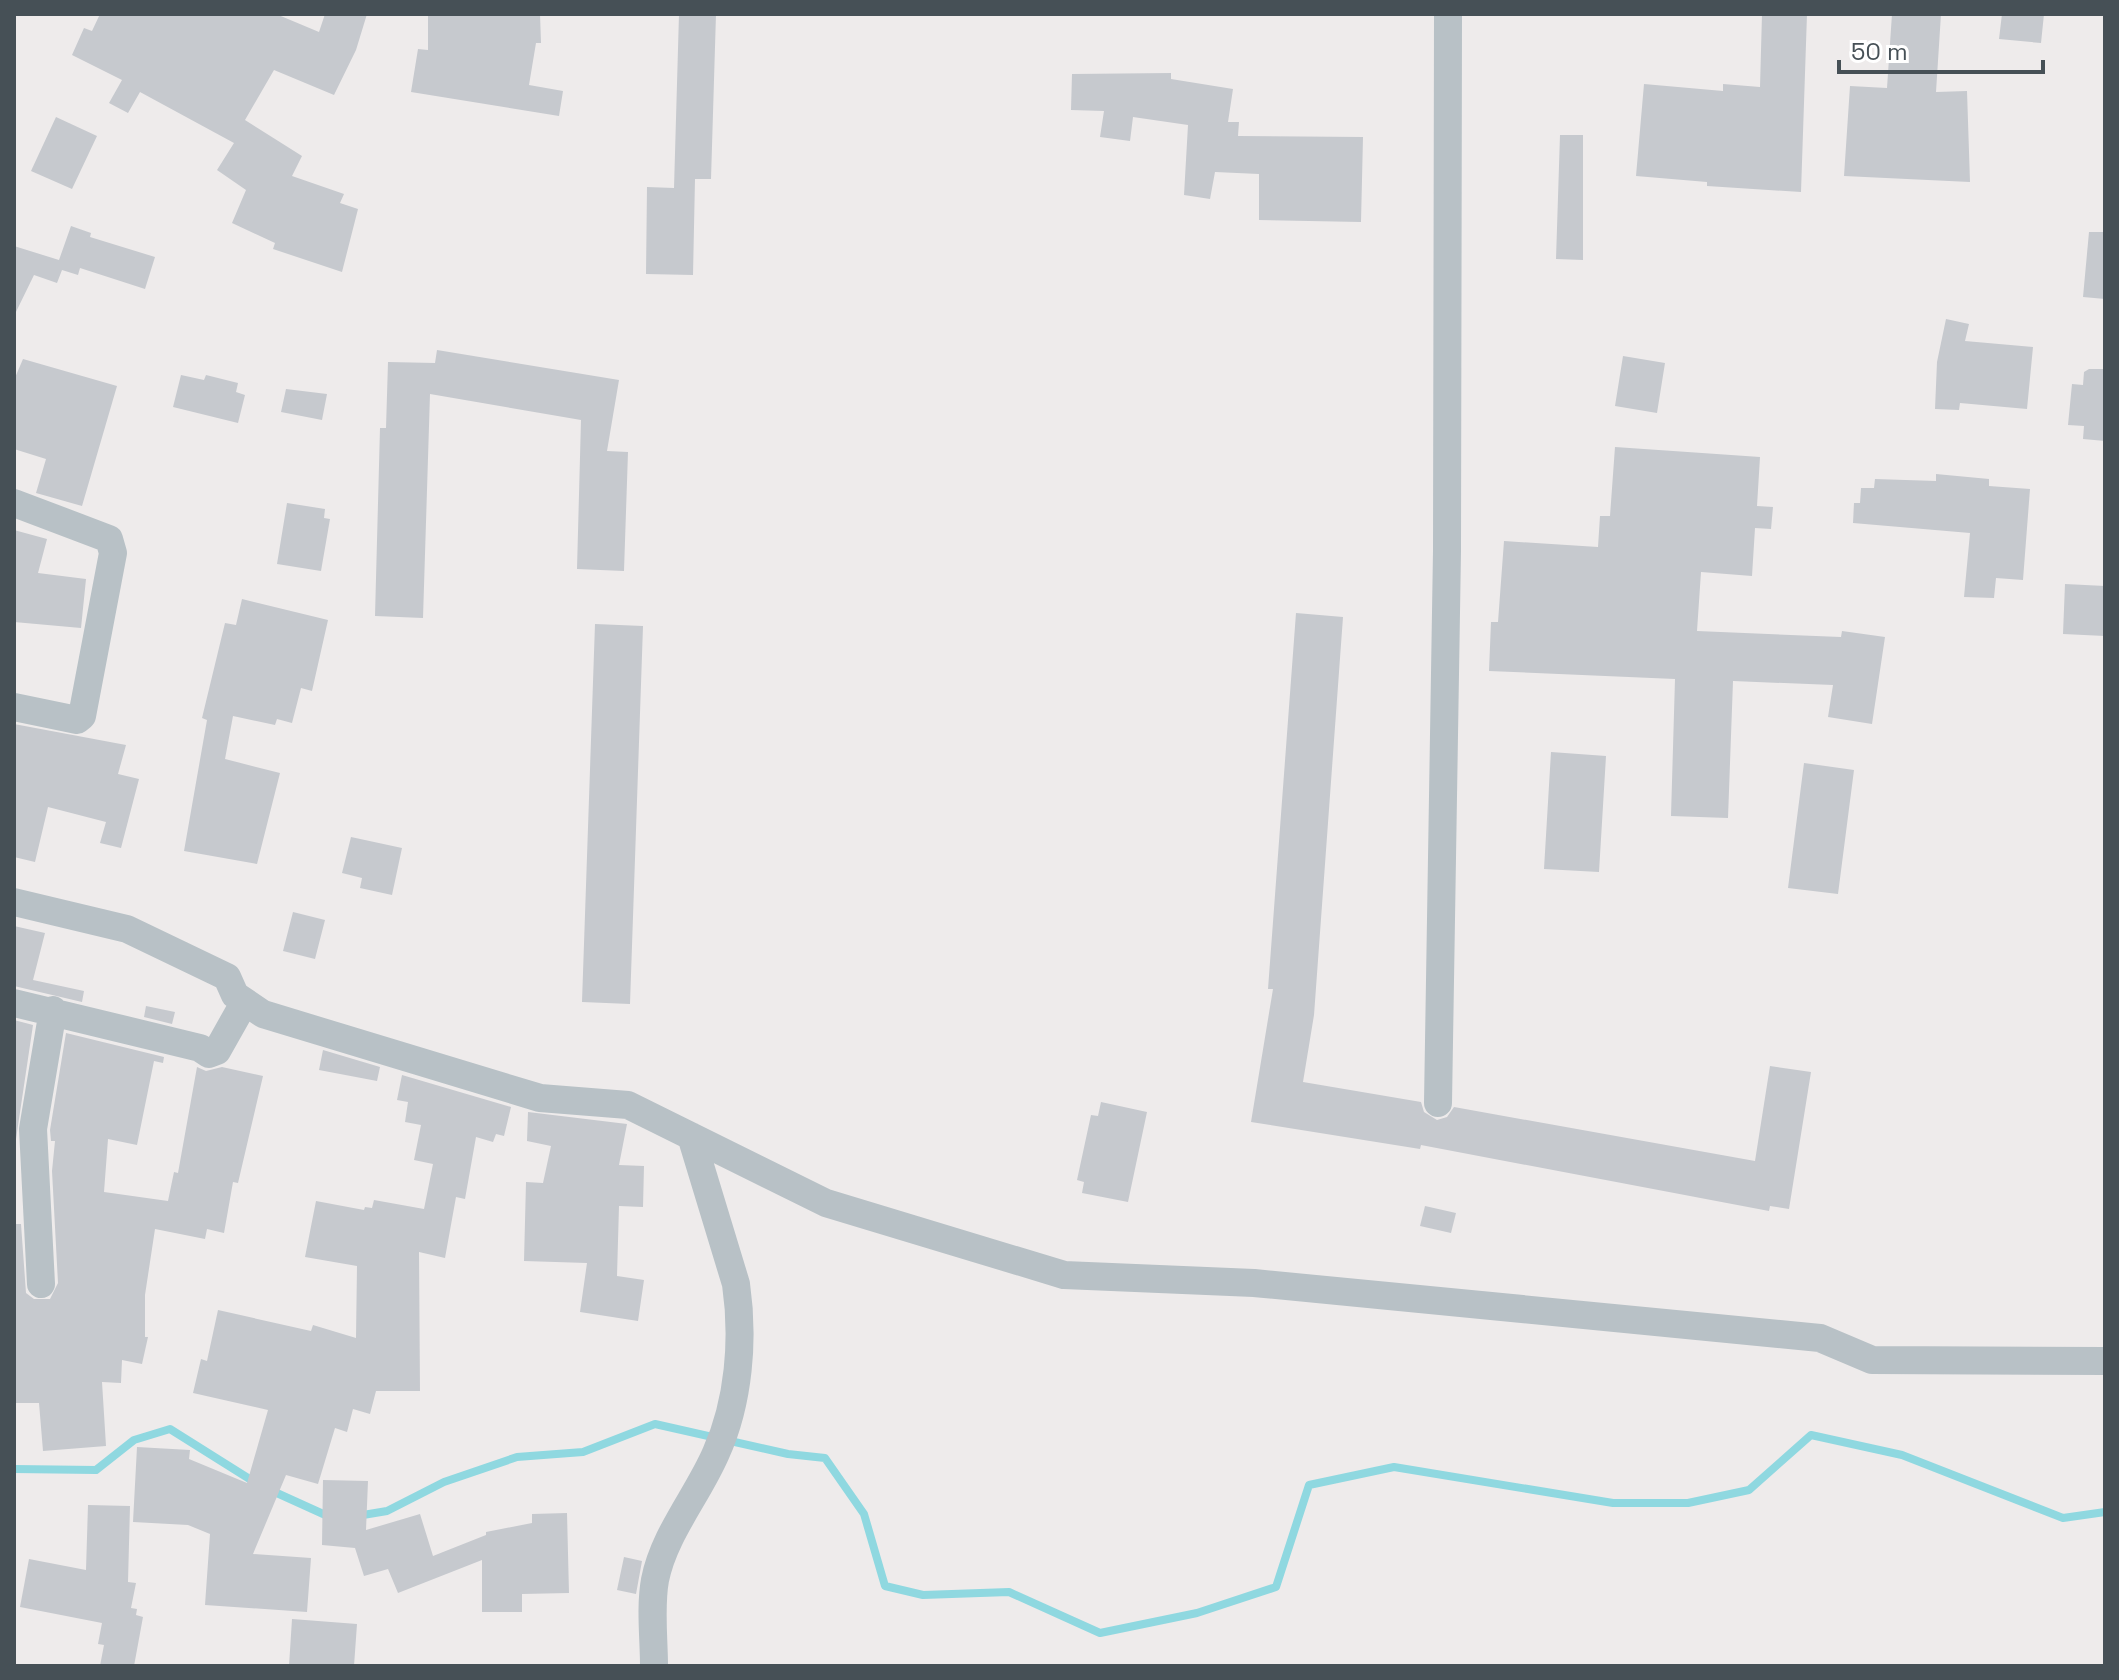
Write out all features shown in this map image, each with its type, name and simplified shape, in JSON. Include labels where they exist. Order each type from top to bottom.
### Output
[{"type":"street","points":[[1438,1103],[1447,551],[1448,14]]},
{"type":"street","points":[[14,503],[109,539],[113,553],[82,716],[77,720],[14,707]]},
{"type":"street","points":[[14,902],[127,929],[227,977],[244,1003],[263,1014],[515,1092],[540,1098],[628,1105],[844,1210],[1064,1275],[1254,1283],[1820,1338],[1872,1360],[2105,1361]]},
{"type":"street","points":[[14,1003],[200,1048],[209,1054],[217,1051],[244,1003]]},
{"type":"street","points":[[41,1284],[25,1157],[33,1129],[53,1010]]},
{"type":"street","points":[[654,1666],[654,1583],[662,1557],[717,1452],[732,1405],[737,1365],[740,1307],[736,1284],[691,1136]]},
{"type":"building","points":[[100,14],[276,14],[319,32],[325,14],[367,14],[356,50],[334,95],[274,70],[245,120],[302,156],[292,176],[344,194],[340,203],[358,209],[342,272],[273,249],[275,243],[232,223],[246,190],[217,170],[234,143],[140,92],[128,113],[109,103],[122,80],[72,55],[84,28],[92,31]]},
{"type":"building","points":[[428,14],[540,14],[541,43],[536,43],[529,85],[563,91],[559,116],[411,92],[418,49],[428,50]]},
{"type":"building","points":[[679,14],[716,14],[711,179],[695,179],[693,275],[646,274],[647,187],[674,188]]},
{"type":"building","points":[[1762,14],[1807,14],[1801,192],[1707,186],[1707,182],[1636,176],[1644,84],[1723,91],[1723,84],[1760,87]]},
{"type":"building","points":[[1892,14],[1941,14],[1936,92],[1967,91],[1970,182],[1844,176],[1850,86],[1887,88]]},
{"type":"building","points":[[2002,14],[2044,14],[2041,43],[1999,39]]},
{"type":"building","points":[[1171,73],[1171,79],[1233,89],[1228,122],[1239,122],[1238,136],[1363,137],[1361,222],[1259,220],[1259,174],[1215,172],[1210,199],[1184,195],[1188,125],[1133,117],[1130,141],[1100,137],[1104,111],[1071,110],[1072,74]]},
{"type":"building","points":[[56,117],[97,136],[72,189],[31,171]]},
{"type":"building","points":[[1560,135],[1583,135],[1583,260],[1556,259]]},
{"type":"building","points":[[71,226],[91,233],[90,237],[155,257],[145,289],[80,268],[78,275],[62,270],[57,283],[34,275],[14,316],[14,246],[59,260]]},
{"type":"building","points":[[2089,232],[2105,232],[2105,299],[2083,297]]},
{"type":"building","points":[[1946,319],[1969,324],[1965,341],[2033,347],[2027,409],[1960,403],[1959,410],[1935,409],[1937,362]]},
{"type":"building","points":[[437,350],[619,380],[607,451],[628,452],[624,571],[577,569],[581,420],[430,394],[423,618],[375,616],[380,428],[386,428],[388,362],[435,363]]},
{"type":"building","points":[[1623,356],[1665,363],[1657,413],[1615,406]]},
{"type":"building","points":[[23,359],[117,386],[82,506],[36,493],[46,459],[14,449],[14,380]]},
{"type":"building","points":[[2105,369],[2105,441],[2083,439],[2084,426],[2068,425],[2072,384],[2083,385],[2084,372]]},
{"type":"building","points":[[181,375],[204,380],[206,375],[238,383],[236,392],[245,395],[238,423],[173,407]]},
{"type":"building","points":[[286,389],[327,394],[322,420],[281,412]]},
{"type":"building","points":[[1615,447],[1760,457],[1757,506],[1773,507],[1771,529],[1755,528],[1752,576],[1701,572],[1697,631],[1841,637],[1842,631],[1885,637],[1872,724],[1828,717],[1833,685],[1733,681],[1728,818],[1671,816],[1675,679],[1489,671],[1491,622],[1498,622],[1504,541],[1598,547],[1600,516],[1610,516]]},
{"type":"building","points":[[1936,474],[1989,479],[1989,486],[2030,489],[2023,580],[1996,578],[1994,598],[1964,597],[1970,533],[1853,523],[1854,503],[1860,503],[1861,488],[1874,488],[1875,479],[1936,481]]},
{"type":"building","points":[[287,503],[325,509],[324,518],[330,519],[321,571],[277,564]]},
{"type":"building","points":[[14,530],[47,539],[38,573],[86,579],[81,628],[14,622]]},
{"type":"building","points":[[2065,584],[2105,586],[2105,636],[2063,634]]},
{"type":"building","points":[[242,599],[328,620],[312,691],[301,688],[292,723],[277,719],[275,725],[233,716],[225,759],[280,773],[257,864],[184,851],[207,720],[202,718],[225,623],[236,625]]},
{"type":"building","points":[[1296,613],[1343,617],[1314,1015],[1303,1082],[1421,1102],[1424,1112],[1437,1120],[1447,1117],[1454,1107],[1755,1161],[1770,1066],[1811,1072],[1789,1209],[1770,1206],[1769,1211],[1421,1145],[1420,1149],[1251,1122],[1273,989],[1268,989]]},
{"type":"building","points":[[595,624],[643,626],[630,1004],[582,1002]]},
{"type":"building","points":[[14,724],[126,745],[118,774],[139,779],[121,848],[100,843],[106,822],[48,807],[35,862],[14,857]]},
{"type":"building","points":[[1551,752],[1606,756],[1599,872],[1544,869]]},
{"type":"building","points":[[1804,763],[1854,770],[1838,894],[1788,888]]},
{"type":"building","points":[[351,837],[402,848],[392,895],[360,888],[362,878],[342,873]]},
{"type":"building","points":[[293,912],[325,920],[315,959],[283,951]]},
{"type":"building","points":[[14,926],[45,933],[33,980],[84,991],[82,1002],[14,986]]},
{"type":"building","points":[[146,1006],[175,1012],[172,1024],[144,1017]]},
{"type":"building","points":[[14,1020],[33,1025],[16,1139],[14,1139]]},
{"type":"building","points":[[66,1033],[164,1057],[163,1063],[154,1061],[137,1145],[108,1139],[104,1192],[168,1201],[174,1172],[178,1173],[197,1067],[206,1071],[222,1067],[263,1076],[238,1183],[233,1182],[224,1233],[207,1229],[205,1239],[155,1229],[145,1295],[145,1337],[148,1337],[142,1364],[122,1360],[121,1383],[102,1382],[106,1446],[43,1451],[39,1403],[14,1403],[14,1224],[21,1224],[26,1293],[34,1299],[50,1299],[58,1283],[52,1171],[55,1141],[51,1141],[50,1130]]},
{"type":"building","points":[[323,1050],[380,1067],[377,1081],[319,1070]]},
{"type":"building","points":[[402,1075],[511,1107],[504,1136],[496,1134],[493,1142],[476,1137],[465,1199],[456,1197],[445,1258],[419,1252],[420,1391],[376,1391],[370,1414],[353,1409],[347,1432],[335,1428],[318,1484],[286,1475],[253,1554],[311,1558],[307,1612],[205,1605],[210,1534],[188,1525],[133,1522],[137,1447],[190,1450],[189,1459],[247,1483],[268,1410],[193,1393],[201,1359],[207,1361],[218,1310],[311,1331],[313,1325],[356,1338],[357,1266],[305,1257],[316,1201],[364,1210],[365,1207],[372,1208],[374,1200],[424,1209],[433,1164],[414,1160],[421,1125],[405,1122],[408,1102],[397,1100]]},
{"type":"building","points":[[1101,1102],[1147,1112],[1128,1202],[1082,1193],[1084,1182],[1077,1180],[1091,1115],[1098,1116]]},
{"type":"building","points":[[528,1112],[627,1124],[619,1165],[644,1166],[643,1207],[619,1206],[617,1276],[644,1280],[638,1321],[580,1312],[587,1263],[524,1261],[526,1182],[543,1183],[551,1146],[527,1141]]},
{"type":"building","points":[[1425,1206],[1456,1213],[1451,1233],[1420,1226]]},
{"type":"building","points":[[323,1480],[368,1481],[366,1530],[420,1514],[433,1556],[486,1535],[486,1532],[532,1523],[532,1514],[567,1513],[569,1593],[522,1594],[522,1612],[482,1612],[482,1560],[398,1593],[388,1569],[364,1576],[355,1548],[322,1545]]},
{"type":"building","points":[[88,1505],[130,1506],[128,1582],[136,1583],[131,1608],[137,1609],[136,1615],[143,1617],[134,1666],[100,1666],[104,1645],[98,1644],[102,1623],[20,1607],[29,1559],[86,1570]]},
{"type":"building","points":[[624,1557],[642,1561],[636,1594],[617,1590]]},
{"type":"building","points":[[292,1619],[357,1624],[354,1666],[289,1666]]},
{"type":"waterway","points":[[357,1516],[387,1511],[444,1482],[517,1457],[583,1452],[655,1424],[788,1454],[825,1458],[864,1514],[885,1586],[923,1595],[1009,1592],[1100,1633],[1197,1613],[1276,1587],[1309,1485],[1394,1467],[1613,1503],[1688,1503],[1749,1490],[1811,1435],[1902,1455],[2063,1518],[2105,1512]]},
{"type":"waterway","points":[[14,1469],[96,1470],[134,1440],[170,1429],[256,1483]]},
{"type":"waterway","points":[[268,1489],[332,1518]]}]
